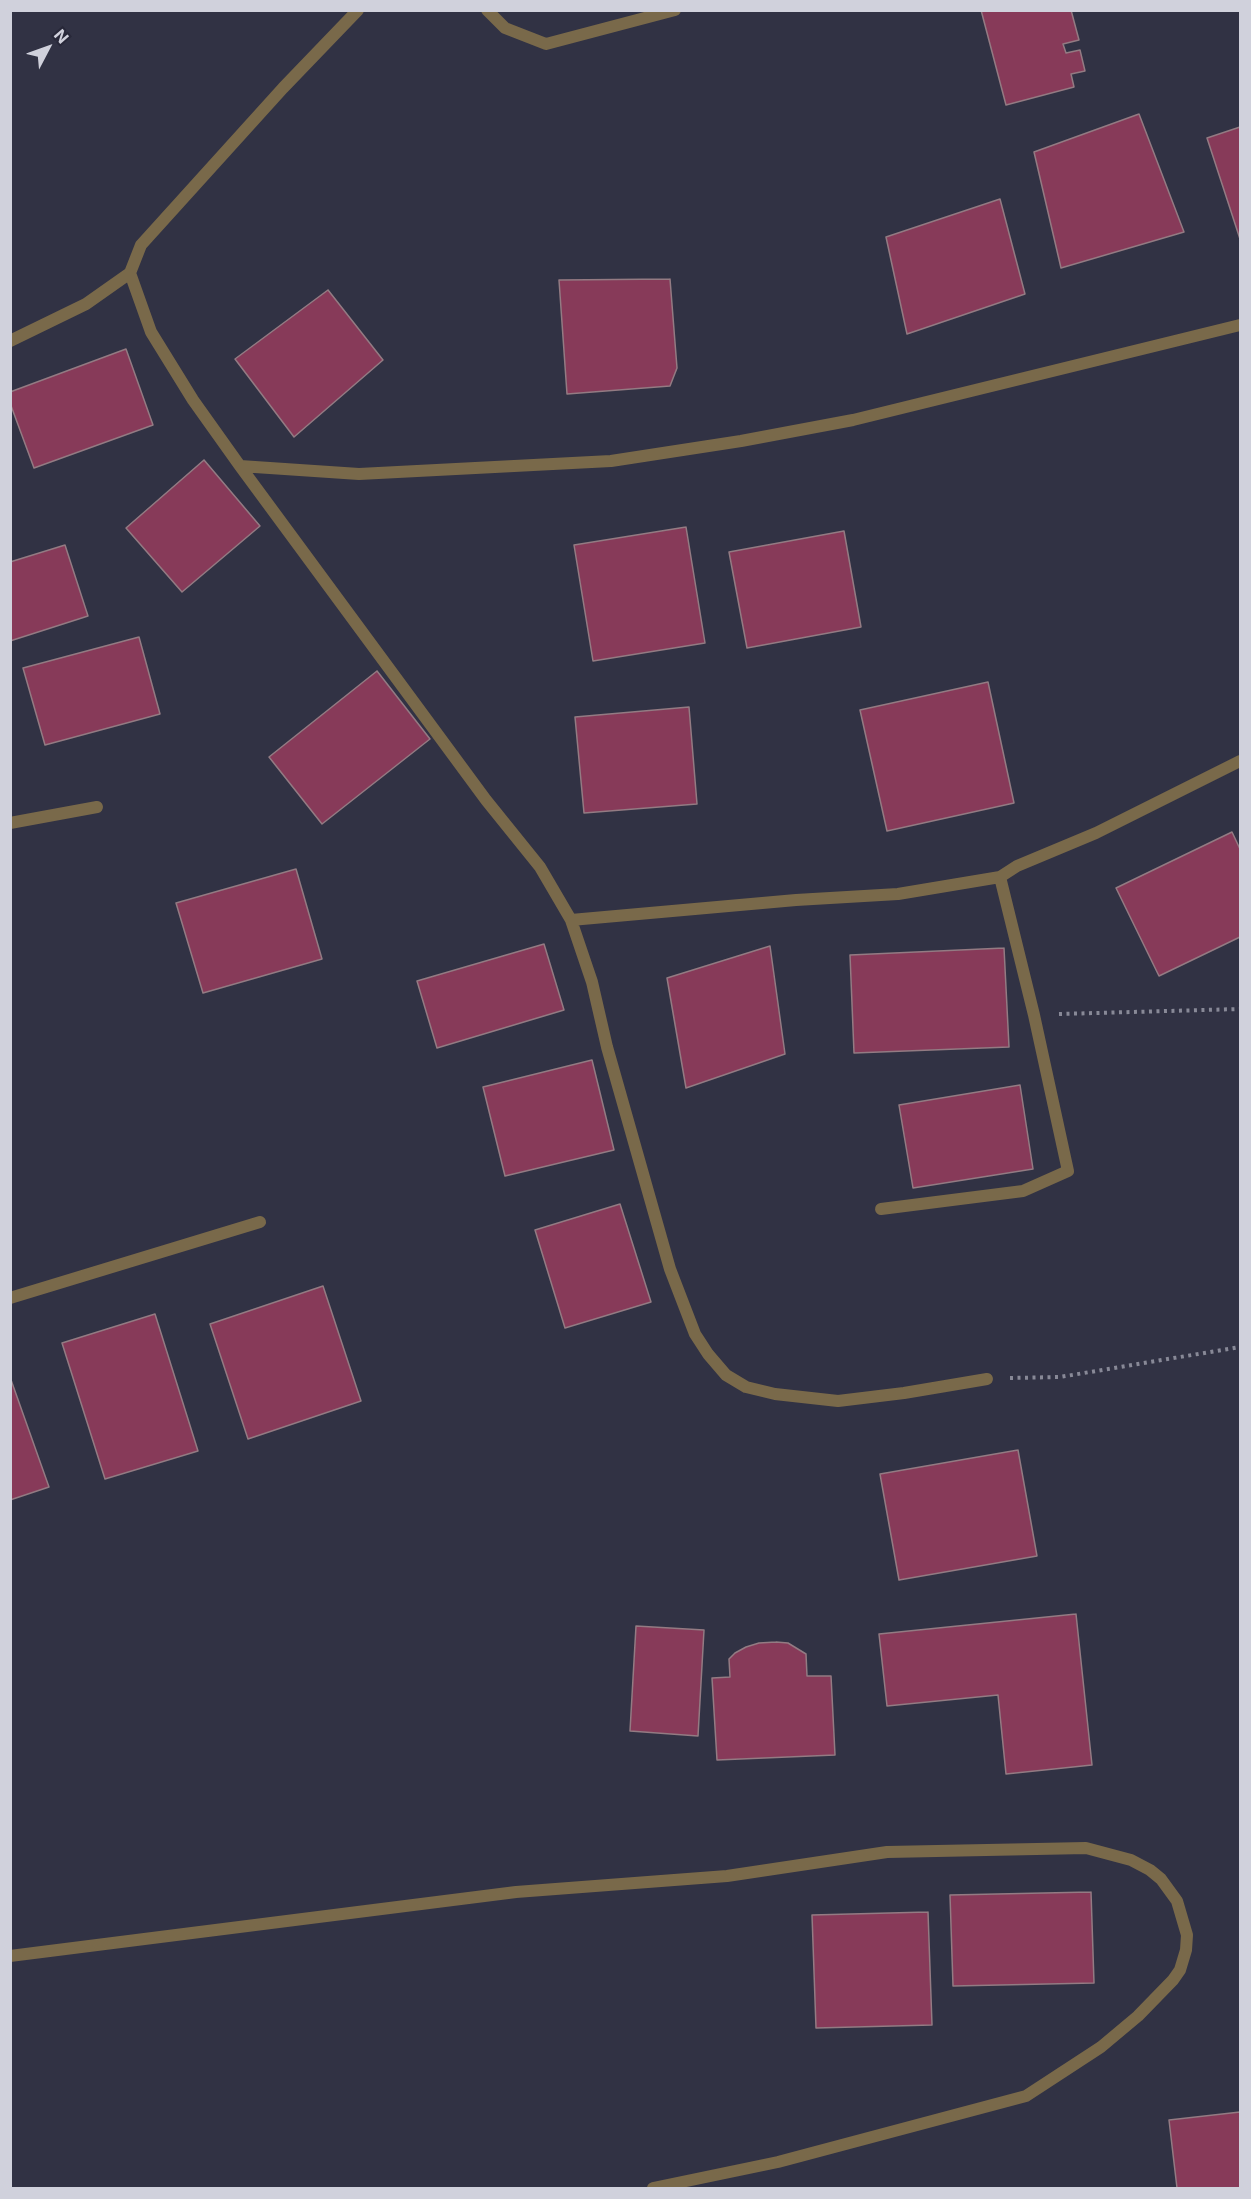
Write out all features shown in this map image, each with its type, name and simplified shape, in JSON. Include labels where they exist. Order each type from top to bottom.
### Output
[{"type":"street","points":[[10,341],[86,304],[130,273],[141,245],[161,221],[358,10]]},
{"type":"street","points":[[487,10],[505,28],[546,44],[675,10]]},
{"type":"street","points":[[130,273],[152,332],[193,400],[486,800],[540,867],[571,920],[592,982],[607,1047],[670,1269],[695,1334],[708,1354],[726,1375],[746,1387],[775,1394],[838,1401],[904,1394],[987,1379]]},
{"type":"street","points":[[240,466],[359,474],[611,461],[741,441],[853,420],[1240,325]]},
{"type":"street","points":[[571,920],[796,900],[898,894],[1000,877],[1017,866],[1096,833],[1240,761]]},
{"type":"street","points":[[10,823],[97,807]]},
{"type":"street","points":[[881,1209],[1023,1191],[1068,1171],[1034,1015],[1000,877]]},
{"type":"street","points":[[10,1298],[260,1222]]},
{"type":"street","points":[[10,1956],[516,1892],[727,1876],[887,1852],[1086,1848],[1131,1860],[1150,1870],[1161,1879],[1177,1901],[1187,1935],[1186,1950],[1180,1970],[1173,1980],[1138,2016],[1101,2047],[1026,2096],[778,2162],[653,2188]]},
{"type":"path","points":[[1034,1015],[1240,1009]]},
{"type":"path","points":[[987,1379],[1060,1377],[1240,1347]]},
{"type":"building","points":[[981,10],[1071,10],[1079,40],[1063,44],[1066,53],[1080,50],[1085,71],[1071,74],[1074,87],[1006,105]]},
{"type":"building","points":[[1139,114],[1184,232],[1061,268],[1034,152]]},
{"type":"building","points":[[1240,127],[1240,239],[1207,138]]},
{"type":"building","points":[[1000,199],[1025,294],[907,334],[886,237]]},
{"type":"building","points":[[670,279],[677,368],[670,386],[567,394],[559,280]]},
{"type":"building","points":[[328,290],[383,360],[294,437],[235,359]]},
{"type":"building","points":[[126,349],[153,425],[34,468],[10,403],[10,392]]},
{"type":"building","points":[[204,460],[260,526],[182,592],[126,528]]},
{"type":"building","points":[[686,527],[705,643],[593,661],[574,545]]},
{"type":"building","points":[[844,531],[861,627],[747,648],[729,552]]},
{"type":"building","points":[[65,545],[88,616],[10,641],[10,562]]},
{"type":"building","points":[[139,637],[160,714],[45,745],[23,668]]},
{"type":"building","points":[[377,671],[430,739],[322,824],[269,757]]},
{"type":"building","points":[[988,682],[1014,803],[887,831],[860,710]]},
{"type":"building","points":[[689,707],[697,804],[584,813],[575,717]]},
{"type":"building","points":[[1232,832],[1240,849],[1240,937],[1159,976],[1116,888]]},
{"type":"building","points":[[296,869],[322,959],[203,993],[176,903]]},
{"type":"building","points":[[544,944],[564,1010],[437,1048],[417,981]]},
{"type":"building","points":[[770,946],[785,1054],[686,1088],[667,978]]},
{"type":"building","points":[[1004,948],[1009,1047],[854,1053],[850,955]]},
{"type":"building","points":[[592,1060],[614,1150],[505,1176],[483,1087]]},
{"type":"building","points":[[1020,1085],[1033,1169],[913,1188],[899,1105]]},
{"type":"building","points":[[620,1204],[651,1302],[565,1328],[535,1230]]},
{"type":"building","points":[[323,1286],[361,1401],[248,1439],[210,1324]]},
{"type":"building","points":[[155,1314],[198,1451],[105,1479],[62,1343]]},
{"type":"building","points":[[10,1377],[49,1487],[10,1500]]},
{"type":"building","points":[[1018,1450],[1037,1556],[899,1580],[880,1474]]},
{"type":"building","points":[[1076,1614],[1092,1765],[1006,1774],[998,1695],[887,1706],[879,1634]]},
{"type":"building","points":[[636,1626],[704,1630],[698,1736],[630,1731]]},
{"type":"building","points":[[759,1643],[788,1643],[806,1654],[807,1676],[831,1676],[835,1755],[717,1760],[712,1678],[730,1677],[729,1659],[735,1653]]},
{"type":"building","points":[[1091,1892],[1094,1983],[953,1986],[950,1895]]},
{"type":"building","points":[[928,1912],[932,2025],[816,2028],[812,1915]]},
{"type":"building","points":[[1240,2112],[1240,2188],[1177,2188],[1169,2120]]}]
